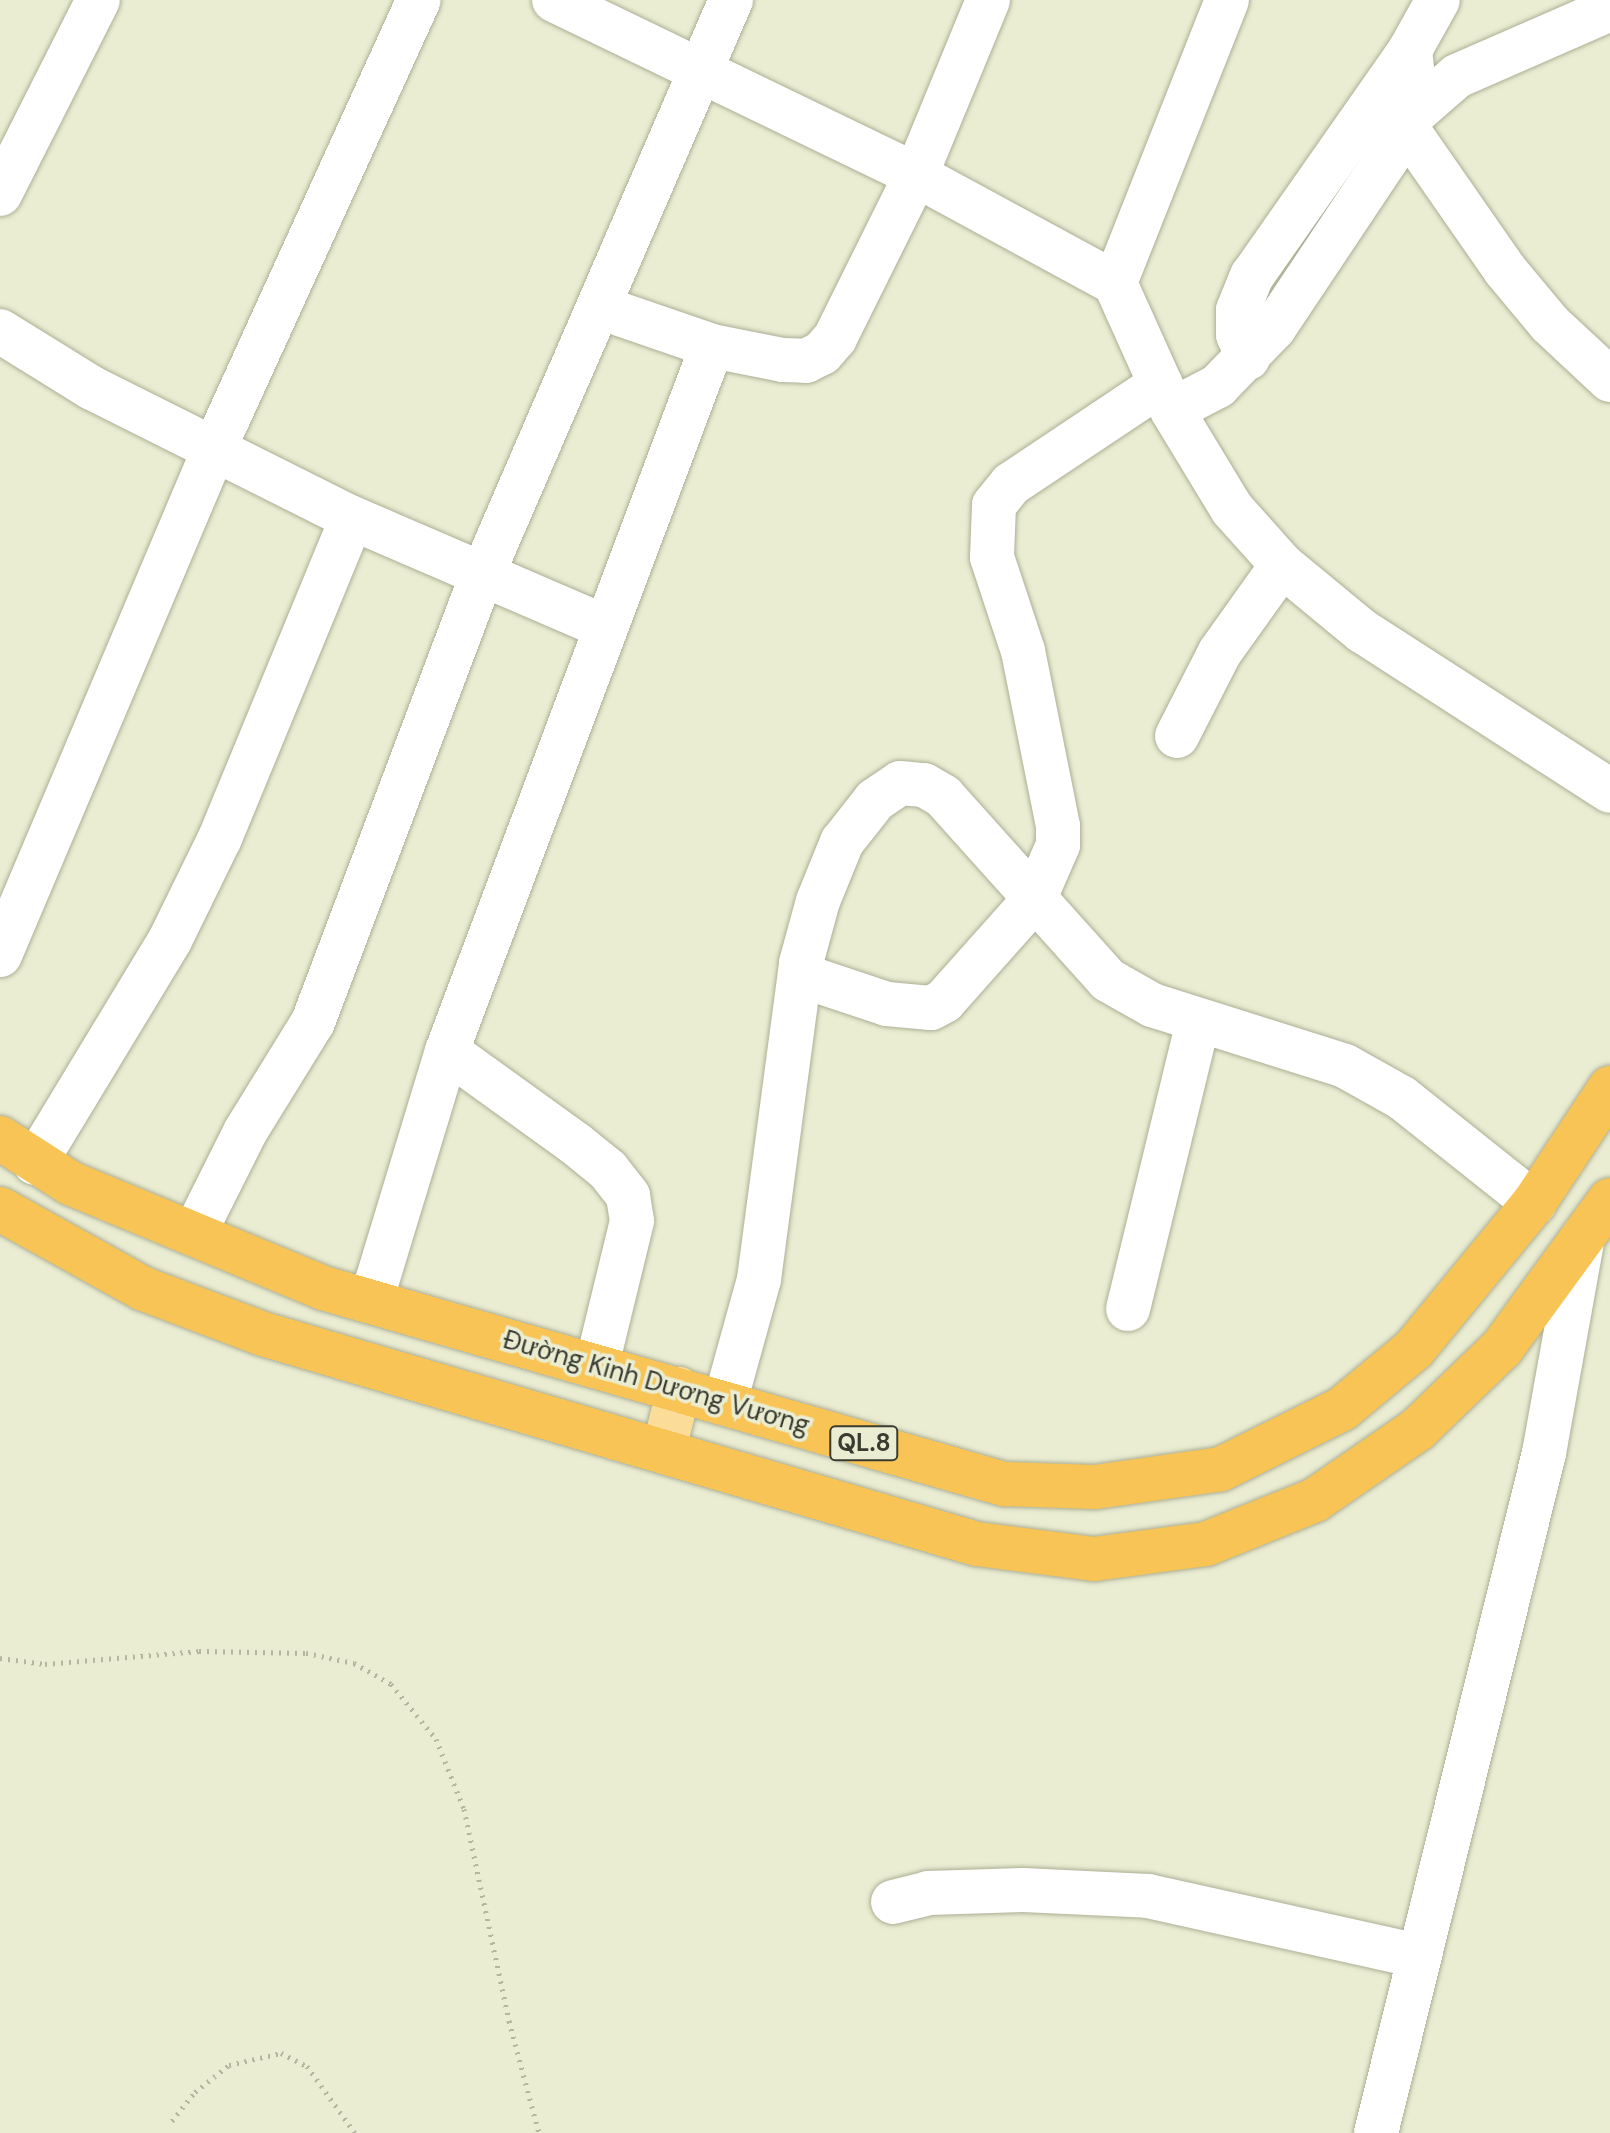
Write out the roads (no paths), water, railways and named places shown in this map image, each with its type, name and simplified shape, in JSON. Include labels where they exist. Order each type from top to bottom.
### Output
[{"type":"highway","name":"Đường Kinh Dương Vương","points":[[0,1138],[35,1163],[323,1288],[1004,1484],[1095,1487],[1221,1469],[1342,1409],[1414,1349],[1534,1203],[1610,1088]]},
{"type":"highway","name":"QL.8","points":[[0,1209],[144,1289],[263,1334],[664,1449],[977,1544],[1094,1559],[1206,1544],[1315,1500],[1418,1429],[1502,1348],[1610,1200]]},
{"type":"main road","points":[[664,1449],[679,1389]]},
{"type":"street","points":[[0,194],[98,0]]},
{"type":"street","points":[[0,955],[215,447],[419,0]]},
{"type":"street","points":[[554,0],[703,69],[916,175],[1115,283],[1166,397],[1232,509],[1282,565],[1362,631],[1610,791]]},
{"type":"street","points":[[194,1234],[245,1132],[313,1022],[481,578],[731,0]]},
{"type":"street","points":[[599,307],[712,346],[783,360],[806,361],[822,353],[835,338],[916,175],[988,0]]},
{"type":"street","points":[[1115,283],[1227,0]]},
{"type":"street","points":[[1248,358],[1238,335],[1238,310],[1252,276],[1410,50],[1438,0]]},
{"type":"street","points":[[800,975],[887,1004],[931,1008],[944,1001],[1034,900],[1058,845],[1058,826],[1023,651],[992,557],[989,528],[994,505],[1011,484],[1166,397],[1218,386],[1274,328],[1408,122],[1457,76],[1610,9]]},
{"type":"street","points":[[1410,50],[1416,93],[1408,122],[1505,270],[1550,324],[1610,380]]},
{"type":"street","points":[[0,331],[92,388],[352,518],[481,578],[605,627]]},
{"type":"street","points":[[371,1301],[447,1051],[712,346]]},
{"type":"street","points":[[35,1163],[170,940],[220,838],[352,518]]},
{"type":"street","points":[[1177,736],[1220,652],[1282,565]]},
{"type":"street","points":[[725,1402],[759,1279],[800,975],[818,901],[842,842],[875,800],[900,783],[924,785],[943,796],[1108,980],[1152,1005],[1198,1022],[1345,1066],[1402,1098],[1534,1203]]},
{"type":"street","points":[[1128,1309],[1198,1022]]},
{"type":"street","points":[[447,1051],[576,1144],[608,1170],[628,1196],[632,1221],[597,1365]]},
{"type":"street","points":[[1376,2133],[1544,1453],[1583,1237]]},
{"type":"street","points":[[893,1902],[928,1893],[1023,1890],[1148,1896],[1419,1956]]}]
